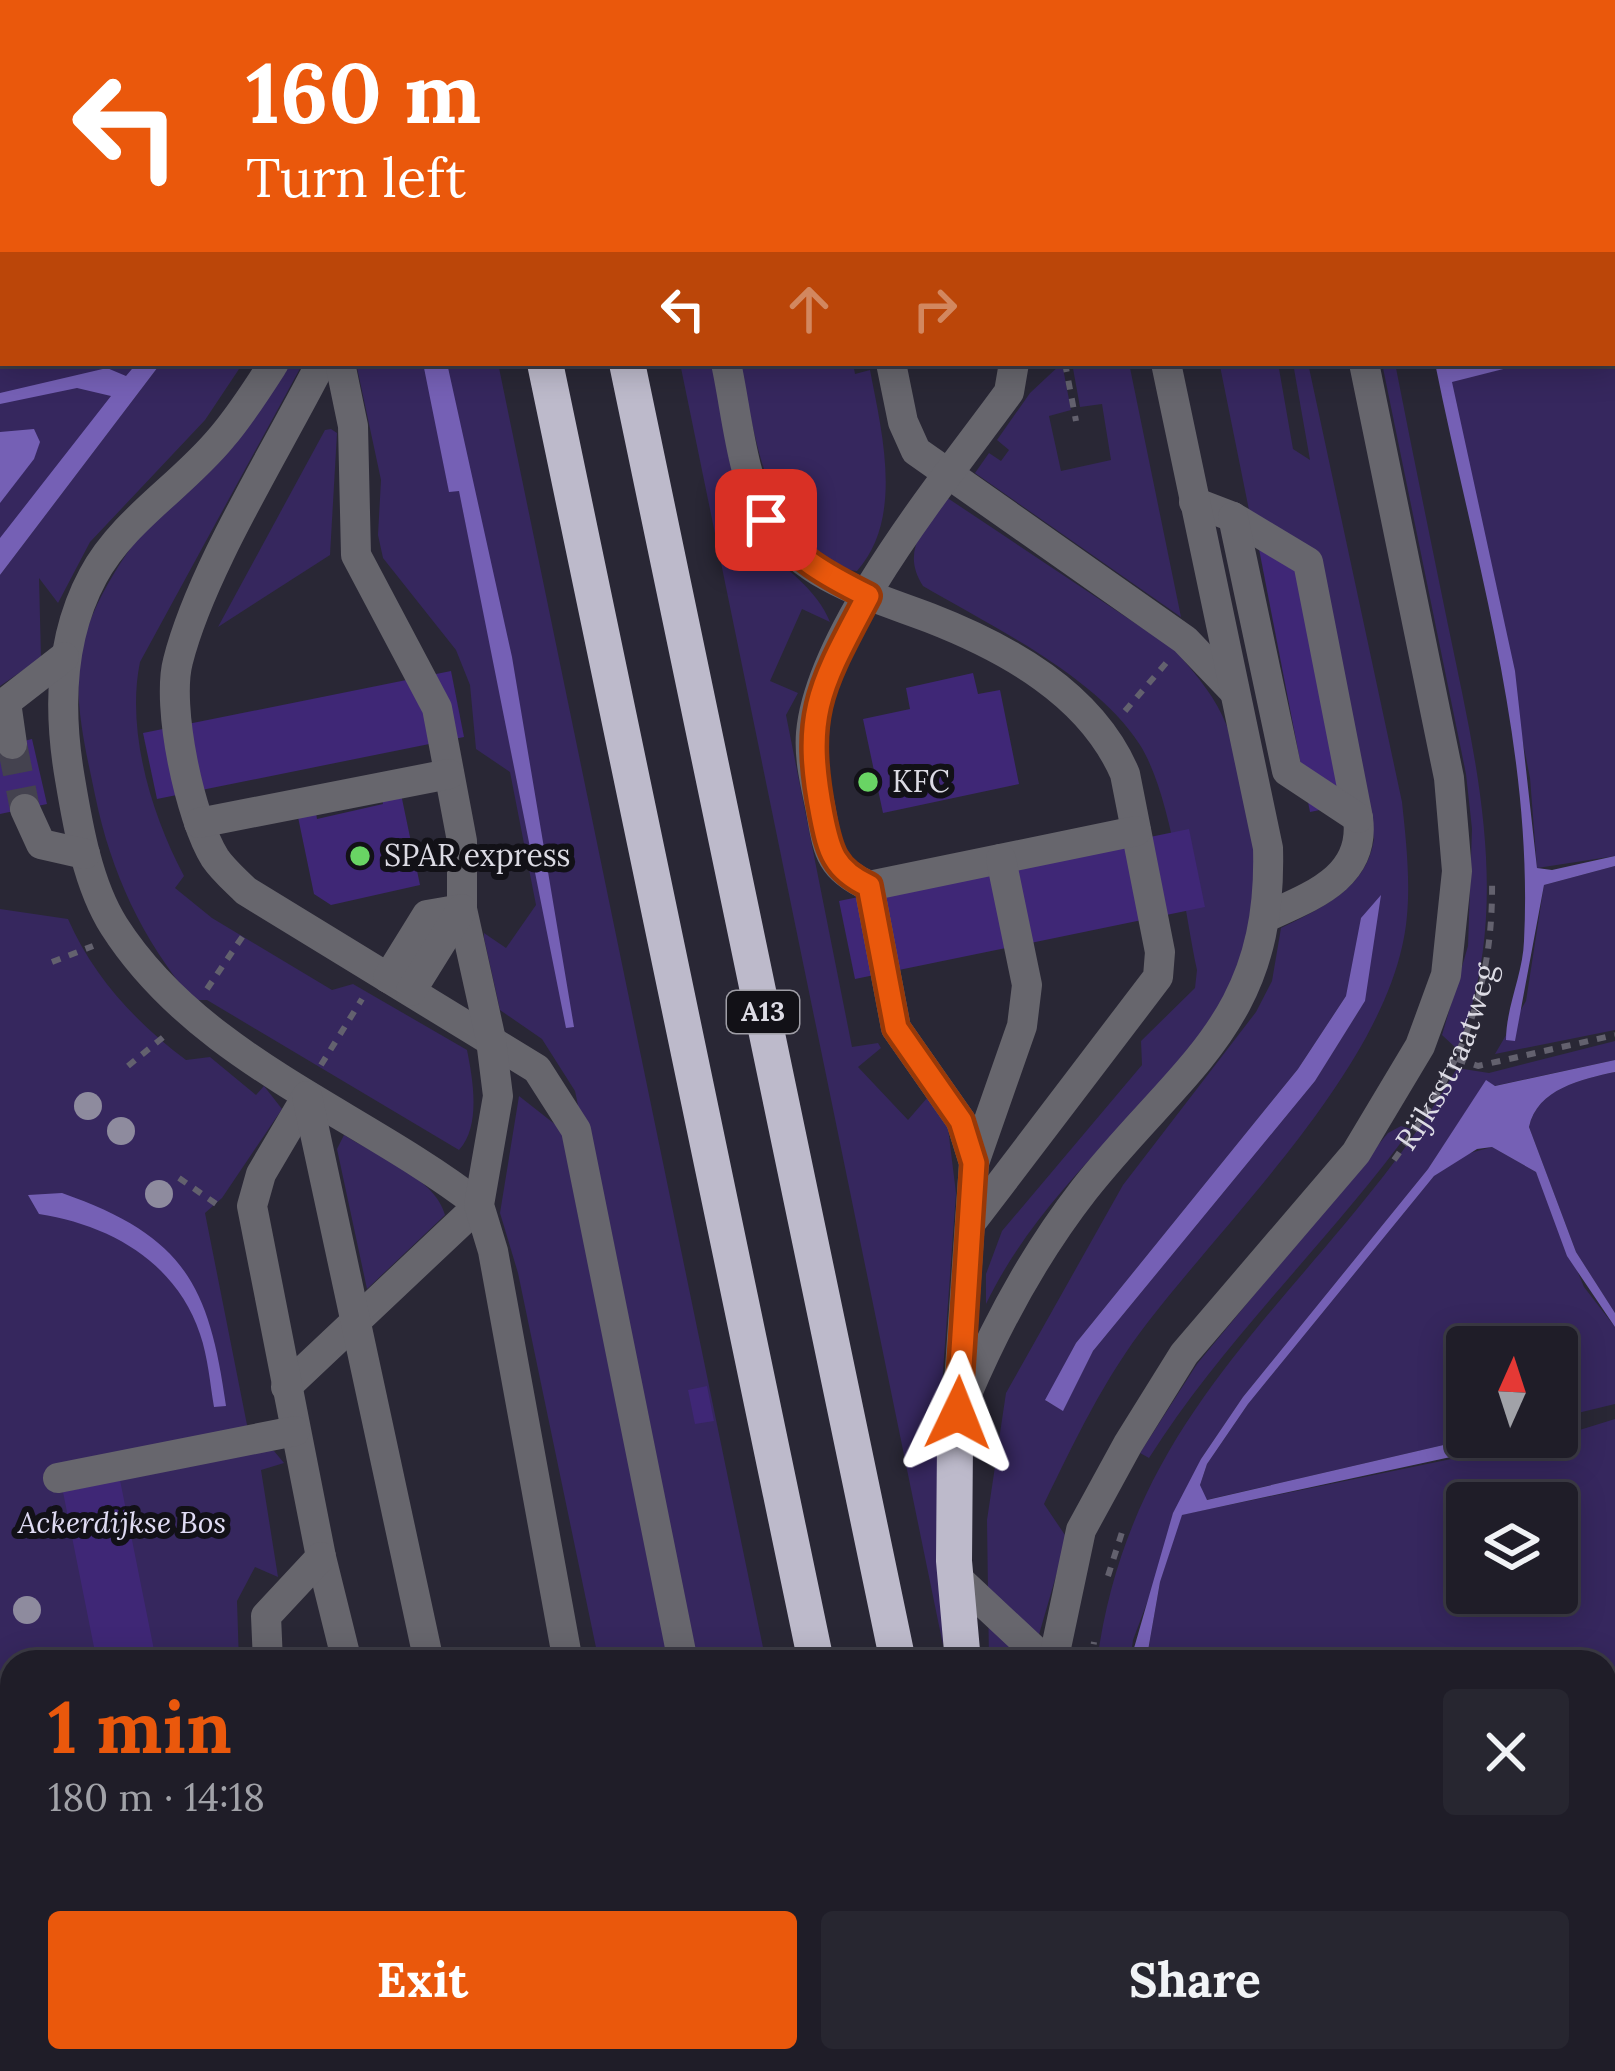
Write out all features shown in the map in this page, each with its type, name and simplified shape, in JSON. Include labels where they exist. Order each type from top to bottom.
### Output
[{"type":"highway","name":"A13","points":[[546,366],[813,1650]]},
{"type":"highway","name":"A13","points":[[628,366],[895,1650]]},
{"type":"highway","points":[[957,1427],[956,1577],[962,1650]]},
{"type":"street","points":[[272,366],[222,438],[117,541],[76,613],[64,657],[64,744],[86,854],[111,922],[148,974],[190,1015],[305,1095],[440,1174],[479,1204]]},
{"type":"street","points":[[319,366],[193,615],[176,667],[178,727],[199,823],[216,859],[247,891],[537,1069],[576,1130],[681,1650]]},
{"type":"street","points":[[341,366],[353,426],[356,555],[437,709],[461,841],[462,909],[491,1040],[497,1096],[479,1204],[494,1251],[566,1650]]},
{"type":"street","points":[[728,366],[752,482],[766,520],[789,550],[814,569],[868,596],[1034,668],[1103,737],[1125,774],[1160,952],[1158,977],[1147,998],[973,1220]]},
{"type":"street","points":[[892,366],[903,422],[916,451],[1185,640],[1232,688]]},
{"type":"street","points":[[1020,366],[1010,392],[868,596],[817,701],[811,758],[828,850],[842,874],[869,886],[1136,830]]},
{"type":"street","points":[[957,1427],[984,1353],[1050,1236],[1231,1019],[1255,970],[1266,917],[1268,848],[1167,366]]},
{"type":"street","name":"Rijksstraatweg","points":[[1053,1650],[1081,1530],[1146,1413],[1221,1307],[1356,1153],[1420,1046],[1438,1004],[1453,943],[1456,830],[1365,366]]},
{"type":"street","points":[[1194,502],[1233,517],[1308,562],[1358,818],[1361,838],[1351,867],[1312,896],[1266,917]]},
{"type":"street","points":[[1233,517],[1287,771],[1358,818]]},
{"type":"street","points":[[12,744],[6,702],[64,657]]},
{"type":"street","points":[[199,823],[449,774]]},
{"type":"street","points":[[25,809],[41,844],[86,854]]},
{"type":"street","points":[[974,1163],[1022,1026],[1027,986],[1001,859]]},
{"type":"street","points":[[869,886],[896,1028],[961,1121],[974,1163],[957,1427]]},
{"type":"street","points":[[392,980],[462,909]]},
{"type":"street","points":[[305,1095],[261,1174],[252,1206],[321,1557],[344,1650]]},
{"type":"street","points":[[305,1095],[359,1322],[427,1650]]},
{"type":"street","points":[[286,1387],[479,1204]]},
{"type":"street","points":[[58,1478],[295,1431]]},
{"type":"street","points":[[267,1650],[266,1616],[321,1557]]},
{"type":"street","points":[[956,1577],[1037,1650]]},
{"type":"path","points":[[1066,366],[1076,421]]},
{"type":"path","points":[[1103,737],[1185,640]]},
{"type":"path","name":"Rijksstraatweg","points":[[1381,1177],[1457,1059],[1483,993],[1492,867]]},
{"type":"path","points":[[305,1095],[392,980]]},
{"type":"path","points":[[1420,1046],[1478,1066],[1615,1035]]},
{"type":"path","points":[[179,1178],[221,1207],[252,1206]]},
{"type":"path","points":[[1106,1585],[1131,1506]]},
{"type":"path","points":[[1093,1650],[1095,1636]]},
{"type":"green space","points":[[0,366],[147,366],[0,567]]},
{"type":"green space","points":[[159,366],[241,366],[205,420],[90,542],[58,603],[39,578],[41,658],[0,686],[0,575]]},
{"type":"green space","points":[[286,366],[301,366],[140,662],[139,743],[161,826],[184,876],[175,888],[212,918],[332,990],[353,984],[467,1050],[473,1116],[459,1150],[207,1000],[193,1000],[144,929],[110,851],[82,728],[80,659],[90,621],[109,582],[198,465]]},
{"type":"green space","points":[[357,366],[499,366],[764,1650],[692,1650],[575,1091],[542,1039],[500,1010],[484,938],[484,933],[506,948],[536,905],[510,772],[476,749],[470,685],[456,650],[383,558],[378,535],[381,480]]},
{"type":"green space","points":[[681,366],[713,366],[747,522],[766,549],[813,594],[830,622],[802,609],[770,681],[798,693],[786,715],[852,1047],[878,1043],[881,1048],[858,1067],[908,1120],[927,1098],[948,1128],[956,1193],[938,1440],[943,1645]]},
{"type":"green space","points":[[741,366],[854,366],[855,374],[870,370],[884,447],[885,501],[872,550],[857,571],[827,562],[804,544],[785,519],[752,422]]},
{"type":"green space","points":[[1063,366],[1071,410],[1049,416],[1061,471],[1111,460],[1102,404],[1080,407],[1073,366],[1130,366],[1181,617],[975,473],[989,453],[1001,461],[1009,450],[997,440],[1030,393]]},
{"type":"green space","points":[[1220,366],[1279,366],[1293,449],[1310,460],[1294,366],[1309,366],[1402,802],[1408,875],[1402,947],[1386,996],[1330,1096],[1148,1322],[1079,1434],[1044,1504],[1067,1538],[1034,1650],[989,1650],[987,1520],[1006,1393],[1123,1185],[1256,1012],[1272,981],[1281,928],[1327,904],[1352,883],[1370,856],[1374,839],[1319,564],[1250,515]],"holes":[[[1346,996],[1365,1001],[1315,1081],[1093,1351],[1063,1410],[1046,1401],[1076,1343],[1298,1069]]]},
{"type":"green space","points":[[1383,366],[1396,366],[1470,731],[1485,838],[1484,944],[1457,1049],[1442,1035],[1468,946],[1472,829],[1466,774]]},
{"type":"green space","points":[[1514,366],[1615,366],[1615,856],[1537,868],[1530,778],[1451,381]]},
{"type":"green space","points":[[325,430],[337,433],[330,555],[218,627]]},
{"type":"green space","points":[[946,497],[1174,649],[1217,706],[1235,747],[1252,825],[1255,866],[1248,947],[1219,1014],[1035,1224],[986,1304],[986,1274],[1002,1231],[1142,1065],[1141,1041],[1195,988],[1197,970],[1169,823],[1140,745],[1121,720],[1070,675],[923,586],[915,550],[923,529]]},
{"type":"green space","points":[[1615,866],[1615,1030],[1495,1054],[1526,1001],[1544,885]]},
{"type":"green space","name":"Ackerdijkse Bos","points":[[0,909],[68,919],[103,979],[150,1030],[186,1060],[210,1057],[256,1095],[264,1086],[282,1109],[222,1198],[205,1213],[252,1450],[274,1451],[284,1463],[261,1470],[278,1577],[255,1567],[237,1601],[239,1650],[0,1650]]},
{"type":"green space","points":[[1615,1041],[1615,1060],[1494,1086],[1486,1081],[1428,1169],[1243,1397],[1201,1459],[1132,1650],[1100,1650],[1118,1567],[1151,1485],[1194,1412],[1407,1145],[1457,1068],[1489,1073]]},
{"type":"green space","points":[[1615,1072],[1615,1313],[1576,1252],[1529,1127],[1541,1103],[1551,1095],[1575,1082]]},
{"type":"green space","points":[[519,1096],[561,1129],[672,1650],[597,1650],[518,1273],[500,1213]]},
{"type":"green space","points":[[1401,1126],[1411,1129],[1379,1171],[1210,1372],[1149,1458],[1140,1453],[1197,1364],[1388,1133]]},
{"type":"green space","points":[[344,1135],[417,1178],[445,1215],[367,1289],[337,1149]]},
{"type":"green space","points":[[1492,1147],[1536,1172],[1584,1287],[1615,1327],[1615,1404],[1578,1413],[1578,1326],[1446,1326],[1446,1444],[1206,1500],[1200,1485],[1207,1464],[1248,1404],[1434,1176],[1459,1156]]},
{"type":"green space","points":[[1615,1419],[1615,1650],[1148,1650],[1160,1582],[1181,1515],[1456,1458],[1578,1458],[1578,1430]]},
{"type":"shaded area","points":[[134,366],[159,366],[0,575],[0,538],[111,396],[77,388],[0,404],[0,393],[107,368],[126,376]]},
{"type":"shaded area","points":[[424,366],[448,366],[512,657],[574,1027],[566,1028],[459,491],[449,492]]},
{"type":"shaded area","points":[[1436,366],[1515,366],[1452,382],[1515,671],[1537,868],[1552,870],[1615,856],[1615,866],[1544,885],[1515,1041],[1506,1040],[1524,941],[1525,868],[1520,795],[1498,650]]},
{"type":"shaded area","points":[[34,429],[40,442],[34,459],[0,503],[0,432]]},
{"type":"shaded area","points":[[1381,895],[1365,1001],[1315,1081],[1093,1351],[1063,1411],[1045,1400],[1076,1343],[1298,1069],[1346,996],[1361,918]]},
{"type":"shaded area","points":[[1615,1060],[1615,1072],[1575,1082],[1551,1095],[1541,1103],[1529,1127],[1576,1252],[1615,1313],[1615,1327],[1567,1256],[1536,1172],[1492,1147],[1477,1149],[1434,1176],[1248,1404],[1207,1464],[1200,1485],[1207,1500],[1446,1444],[1446,1458],[1182,1515],[1160,1582],[1148,1650],[1133,1650],[1173,1513],[1201,1459],[1243,1397],[1428,1169],[1486,1080],[1495,1086]]},
{"type":"shaded area","points":[[62,1193],[137,1227],[183,1270],[210,1327],[226,1406],[214,1407],[200,1334],[175,1286],[115,1238],[39,1214],[28,1195]]},
{"type":"building","points":[[1292,542],[1344,805],[1310,812],[1259,549]]},
{"type":"building","points":[[451,671],[464,737],[157,799],[143,733]]},
{"type":"building","points":[[973,673],[978,694],[1000,690],[1019,784],[883,813],[863,719],[910,709],[906,688]]},
{"type":"building","points":[[32,739],[47,804],[0,814],[0,747]]},
{"type":"building","points":[[401,794],[420,885],[331,905],[314,894],[298,817],[316,813],[317,819],[383,804],[382,798]]},
{"type":"building","points":[[1189,829],[1205,907],[855,979],[839,901]]},
{"type":"building","points":[[707,1386],[714,1421],[695,1424],[688,1390]]},
{"type":"building","points":[[120,1480],[154,1650],[95,1650],[63,1492]]},
{"type":"tunnel","points":[[12,744],[25,809]]},
{"type":"place","name":"KFC","points":[[868,782]]},
{"type":"place","name":"SPAR express","points":[[360,856]]},
{"type":"route","points":[[766,520],[789,550],[814,569],[868,596],[826,675],[811,734],[811,758],[828,850],[842,874],[869,886],[896,1028],[913,1059],[961,1121],[974,1163],[958,1413]]}]
